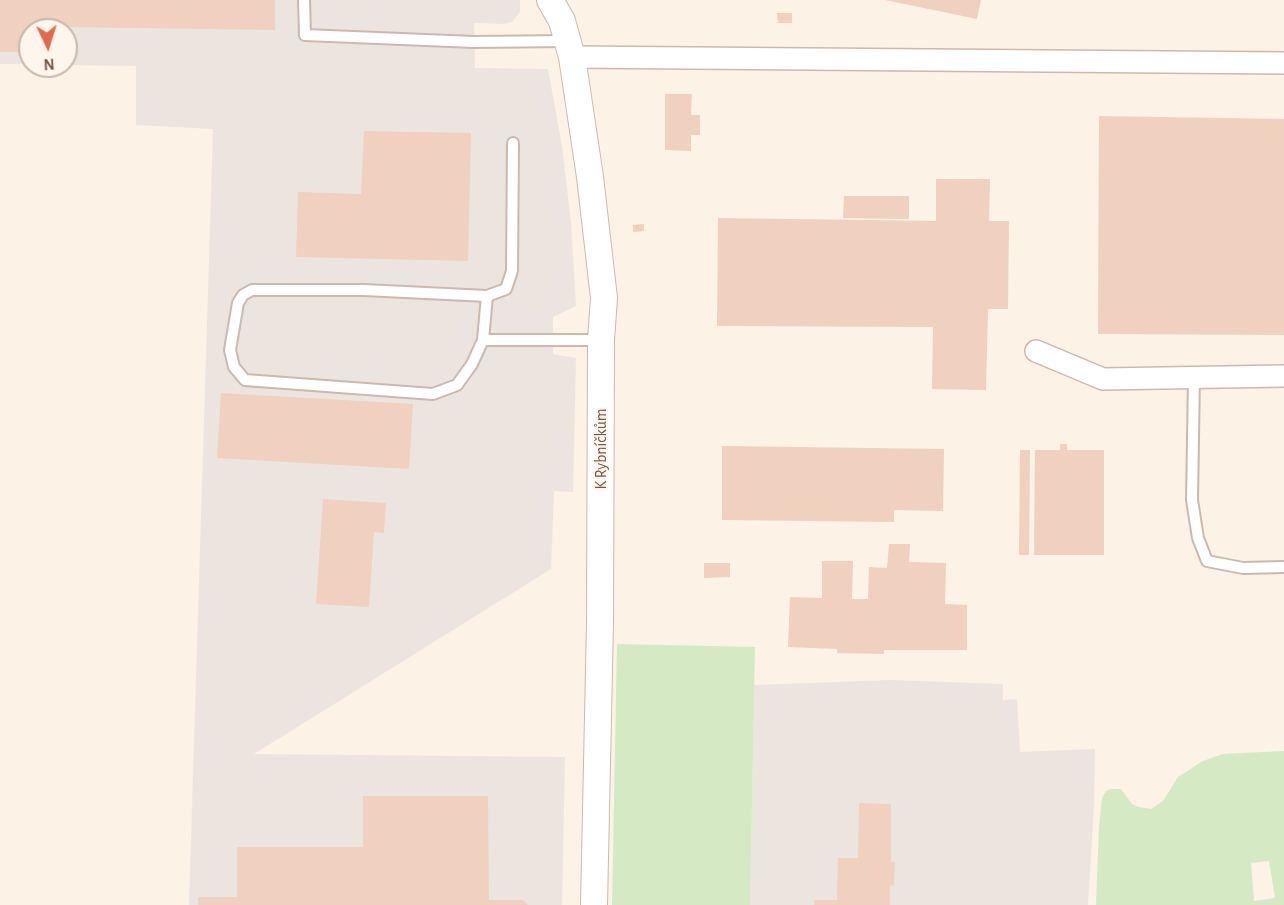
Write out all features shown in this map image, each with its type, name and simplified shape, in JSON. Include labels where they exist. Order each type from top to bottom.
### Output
[{"type":"street","name":"K Rybníčkům","points":[[550,0],[562,21],[570,49],[590,177],[604,298],[601,340],[600,623],[594,905]]},
{"type":"street","points":[[570,49],[1284,63]]},
{"type":"street","points":[[1036,351],[1103,379],[1284,376]]},
{"type":"lane","points":[[304,0],[305,35],[474,42],[570,49]]},
{"type":"lane","points":[[487,296],[483,340],[472,364],[456,385],[433,394],[244,380],[234,367],[230,350],[238,303],[243,295],[252,290],[364,290],[487,296],[506,289],[512,271],[513,143]]},
{"type":"lane","points":[[483,340],[601,340]]},
{"type":"lane","points":[[1194,377],[1192,500],[1198,538],[1207,561],[1243,568],[1284,567]]},
{"type":"shaded area","points":[[0,0],[520,0],[520,12],[513,21],[505,24],[474,23],[475,68],[548,69],[562,146],[571,223],[576,306],[553,317],[553,354],[576,358],[573,492],[554,491],[551,569],[254,754],[565,757],[562,905],[189,905],[213,129],[136,125],[136,66],[78,65],[78,18],[18,18],[18,64],[0,64]]},
{"type":"shaded area","points":[[891,680],[1003,684],[1003,700],[1017,699],[1020,752],[1095,749],[1088,905],[750,905],[754,685]]},
{"type":"green space","points":[[617,644],[755,647],[750,905],[612,905]]},
{"type":"green space","points":[[1284,751],[1284,905],[1096,905],[1099,827],[1102,798],[1106,791],[1121,789],[1132,804],[1151,809],[1163,801],[1178,777],[1203,761],[1223,754]],"holes":[[[1269,861],[1275,898],[1254,901],[1251,863]]]},
{"type":"building","points":[[0,0],[275,0],[275,30],[78,27],[78,18],[18,18],[18,52],[0,52]]},
{"type":"building","points":[[885,0],[981,0],[977,19]]},
{"type":"building","points":[[777,13],[792,13],[792,23],[778,23]]},
{"type":"building","points":[[665,94],[692,94],[691,115],[700,115],[700,135],[691,135],[691,151],[665,150]]},
{"type":"building","points":[[1099,116],[1284,119],[1284,335],[1098,334]]},
{"type":"building","points":[[364,131],[471,133],[468,261],[296,257],[298,192],[361,194]]},
{"type":"building","points":[[936,179],[990,179],[989,221],[1009,221],[1008,309],[988,309],[986,390],[932,389],[933,327],[717,326],[718,218],[936,221]]},
{"type":"building","points":[[844,196],[909,196],[909,219],[843,218]]},
{"type":"building","points":[[644,224],[644,231],[633,232],[633,225]]},
{"type":"building","points":[[221,393],[413,404],[409,469],[217,458]]},
{"type":"building","points":[[1060,444],[1067,444],[1067,450],[1104,450],[1104,555],[1034,555],[1035,450],[1060,450]]},
{"type":"building","points":[[722,446],[944,449],[943,511],[894,510],[894,522],[722,520]]},
{"type":"building","points":[[1020,450],[1030,450],[1029,555],[1019,555]]},
{"type":"building","points":[[323,499],[386,503],[384,533],[374,532],[369,607],[316,604]]},
{"type":"building","points":[[889,544],[910,544],[909,562],[946,563],[945,604],[967,605],[967,650],[884,650],[884,654],[837,653],[837,649],[788,647],[790,597],[822,598],[822,561],[853,561],[852,599],[868,599],[869,567],[887,568]]},
{"type":"building","points":[[704,563],[730,563],[730,577],[704,578]]},
{"type":"building","points":[[363,796],[488,796],[489,900],[523,900],[528,905],[198,905],[198,897],[237,897],[237,847],[363,847]]},
{"type":"building","points":[[859,803],[891,804],[891,862],[895,862],[894,885],[890,886],[890,905],[814,905],[814,900],[837,900],[838,858],[858,858]]}]
